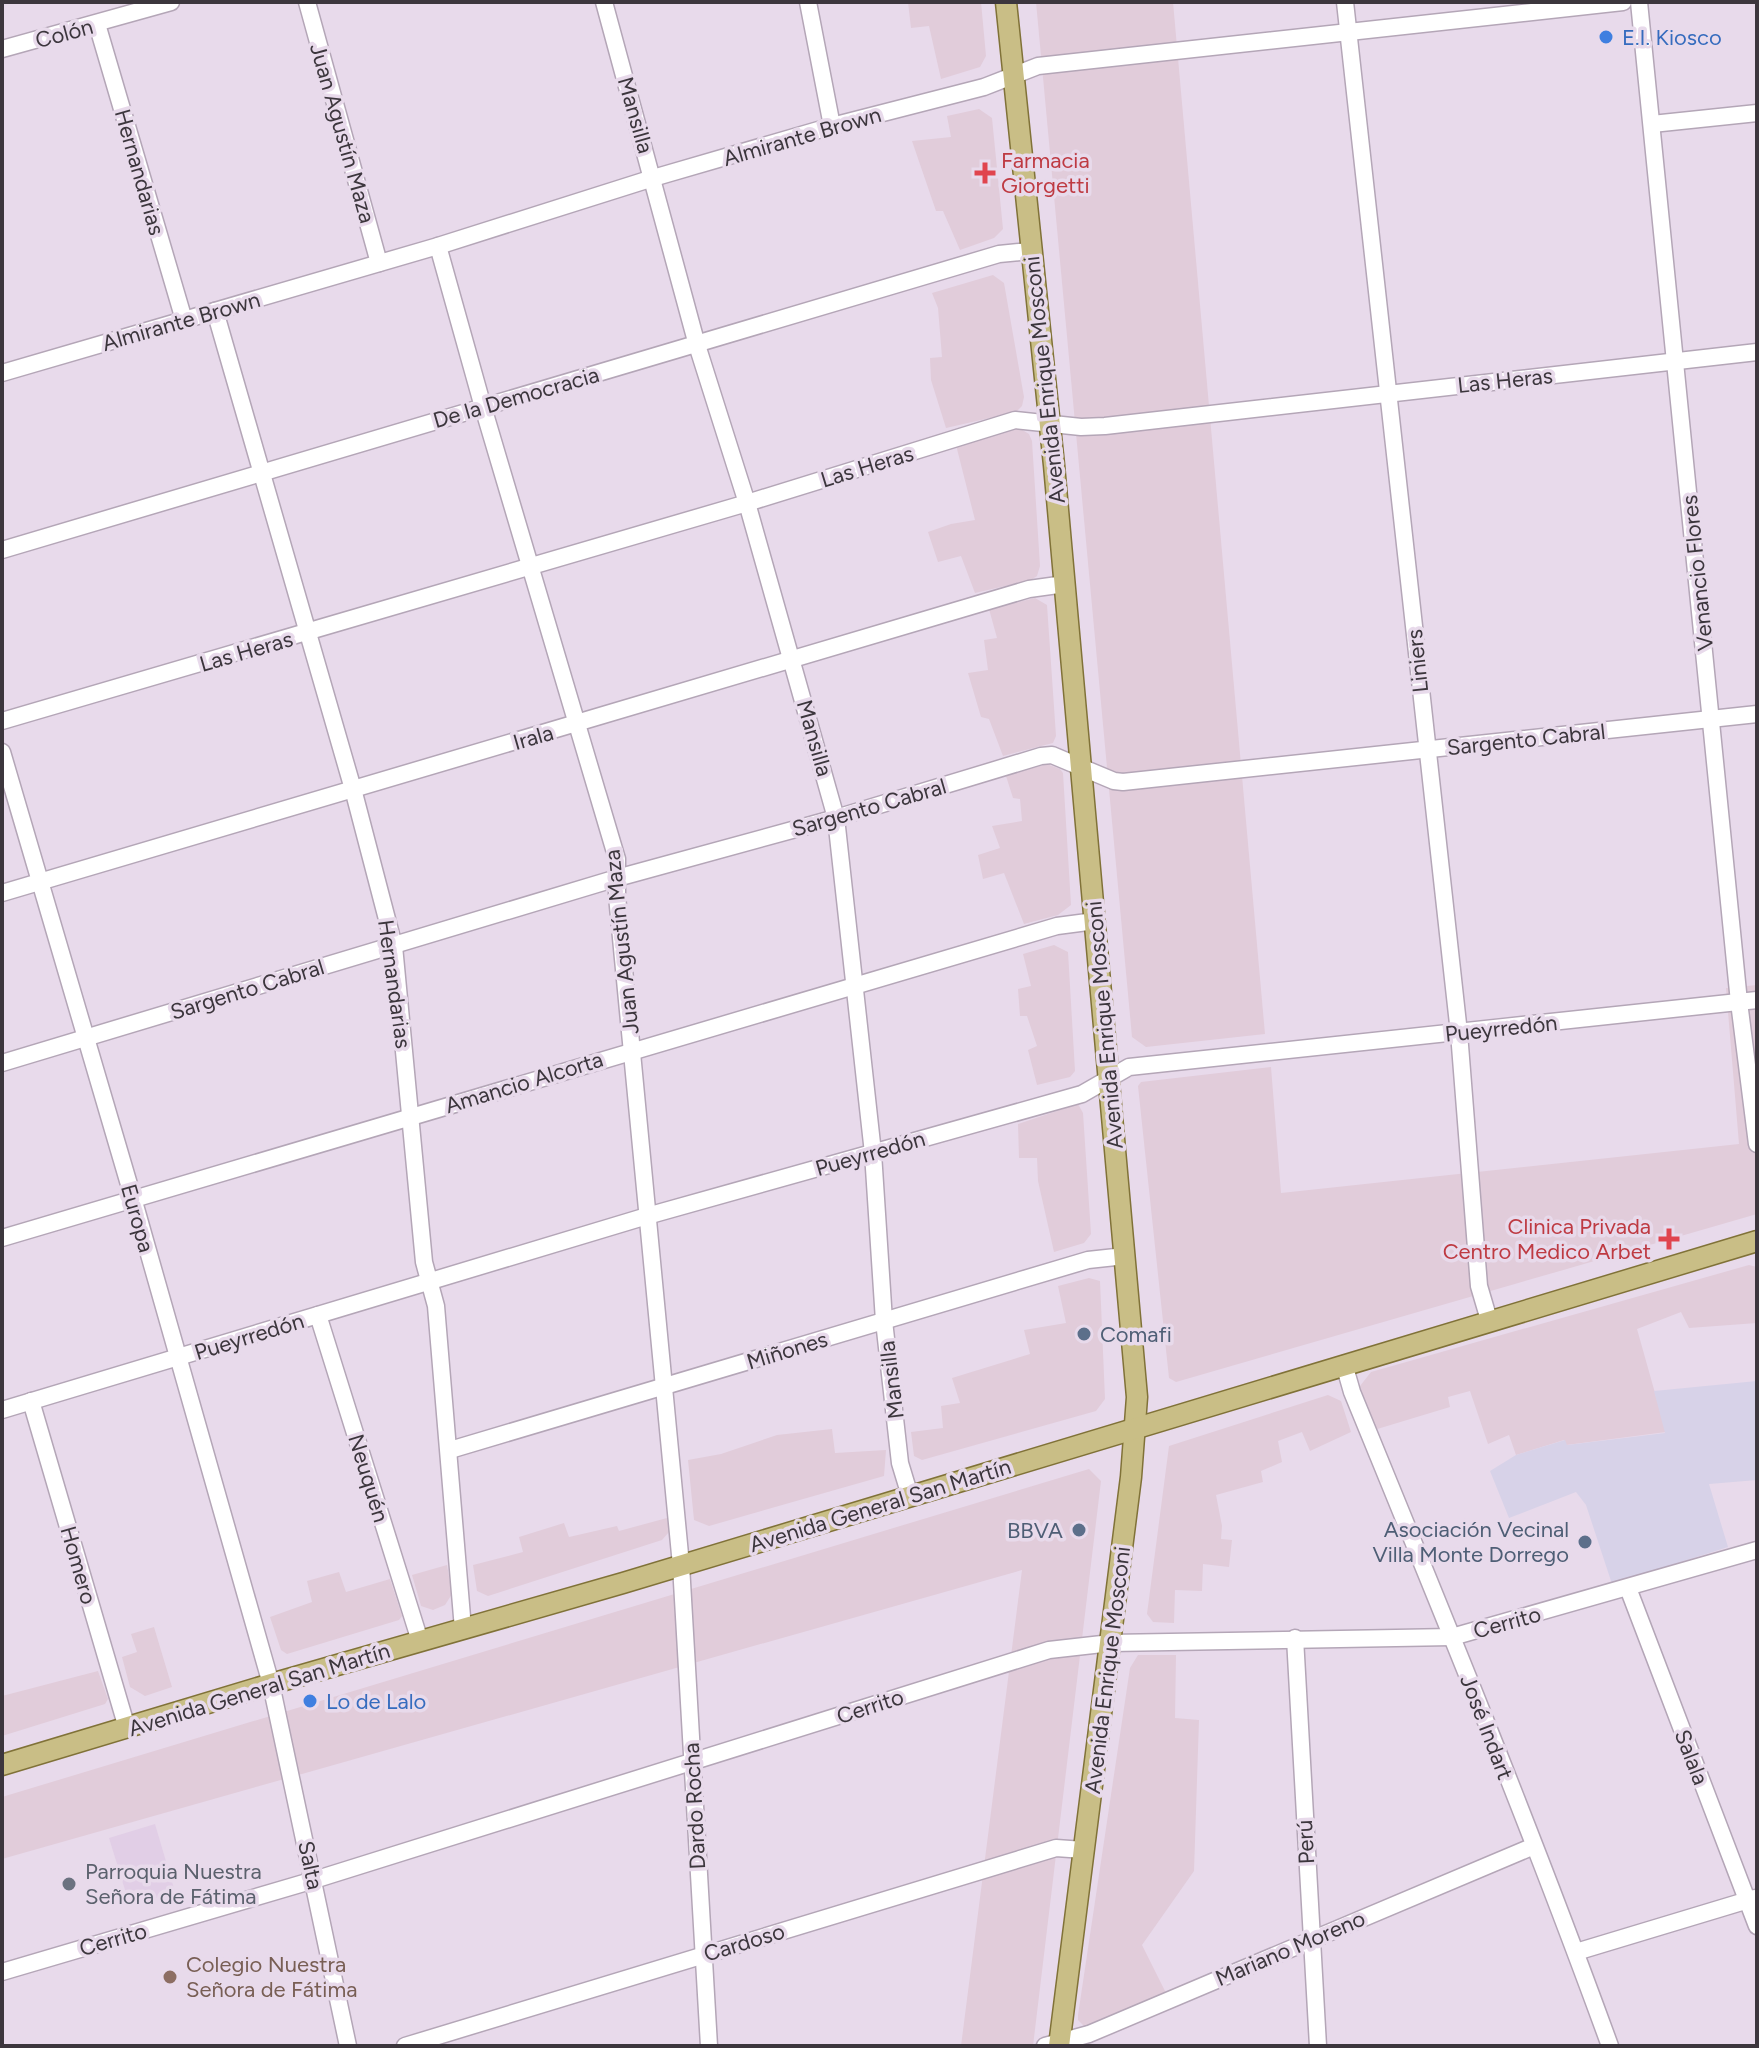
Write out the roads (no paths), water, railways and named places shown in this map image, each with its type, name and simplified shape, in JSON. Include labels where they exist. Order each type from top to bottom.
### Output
[{"type":"main road","name":"Avenida Enrique Mosconi","points":[[1006,2],[1065,584],[1137,1397],[1137,1427],[1111,1643],[1054,2045]]},
{"type":"main road","name":"Avenida General San Martín","points":[[2,1765],[681,1565],[1757,1241]]},
{"type":"street","name":"Colón","points":[[2,49],[171,2]]},
{"type":"street","name":"Juan Agustín Maza","points":[[307,2],[379,263]]},
{"type":"street","name":"Mansilla","points":[[604,2],[697,345],[747,503],[836,818],[873,1153],[884,1321],[900,1463],[910,1496]]},
{"type":"street","points":[[808,2],[832,126]]},
{"type":"street","name":"Liniers","points":[[1345,2],[1459,1033],[1479,1286],[1489,1320]]},
{"type":"street","name":"Almirante Brown","points":[[2,373],[438,246],[653,178],[832,126],[984,87],[1038,66],[1623,2]]},
{"type":"street","name":"Venancio Flores","points":[[1639,2],[1739,1002],[1757,1144]]},
{"type":"street","name":"Hernandarias","points":[[97,24],[184,320]]},
{"type":"street","points":[[1652,124],[1757,113]]},
{"type":"street","name":"Juan Agustín Maza","points":[[438,246],[617,859],[681,1565]]},
{"type":"street","name":"De la Democracia","points":[[2,550],[999,254],[1030,251]]},
{"type":"street","name":"Hernandarias","points":[[215,311],[353,789],[394,946],[424,1262],[436,1306],[463,1629]]},
{"type":"street","name":"Las Heras","points":[[2,721],[747,503],[1015,420],[1049,425],[1105,426],[1757,352]]},
{"type":"street","name":"Irala","points":[[2,893],[1029,589],[1065,584]]},
{"type":"street","name":"Sargento Cabral","points":[[2,1063],[617,878],[836,818],[1041,756],[1052,755],[1123,782],[1757,714]]},
{"type":"street","name":"Europa","points":[[2,752],[271,1684]]},
{"type":"street","name":"Amancio Alcorta","points":[[2,1238],[1057,926],[1095,921]]},
{"type":"street","name":"Pueyrredón","points":[[2,1410],[647,1216],[1082,1094],[1129,1067],[1757,1000]]},
{"type":"street","name":"Miñones","points":[[450,1450],[1088,1260],[1125,1256]]},
{"type":"street","name":"Neuquén","points":[[318,1315],[420,1641]]},
{"type":"street","name":"José Indart","points":[[1344,1364],[1352,1392],[1452,1637],[1610,2046]]},
{"type":"street","name":"Homero","points":[[31,1401],[127,1728]]},
{"type":"street","name":"Cerrito","points":[[2,1972],[314,1880],[1049,1650],[1111,1643],[1452,1637],[1757,1550]]},
{"type":"street","name":"Dardo Rocha","points":[[681,1565],[709,2046]]},
{"type":"street","name":"Salala","points":[[1628,1588],[1752,1899],[1757,1926]]},
{"type":"street","name":"Perú","points":[[1295,1638],[1318,2046]]},
{"type":"street","name":"Salta","points":[[271,1684],[348,2046]]},
{"type":"street","name":"Mariano Moreno","points":[[1054,2045],[1089,2034],[1534,1846]]},
{"type":"street","name":"Cardoso","points":[[405,2046],[1056,1848],[1084,1850]]},
{"type":"street","points":[[1576,1952],[1752,1899]]},
{"type":"place","name":"E.I. Kiosco","points":[[1606,37]]},
{"type":"place","name":"Farmacia Giorgetti","points":[[985,173]]},
{"type":"place","name":"Clinica Privada Centro Medico Arbet","points":[[1669,1239]]},
{"type":"place","name":"Comafi","points":[[1084,1334]]},
{"type":"place","name":"BBVA","points":[[1079,1530]]},
{"type":"place","name":"Asociación Vecinal Villa Monte Dorrego","points":[[1585,1542]]},
{"type":"place","name":"Lo de Lalo","points":[[310,1701]]},
{"type":"place","name":"Parroquia Nuestra Señora de Fátima","points":[[69,1884]]},
{"type":"place","name":"Colegio Nuestra Señora de Fátima","points":[[170,1977]]}]
